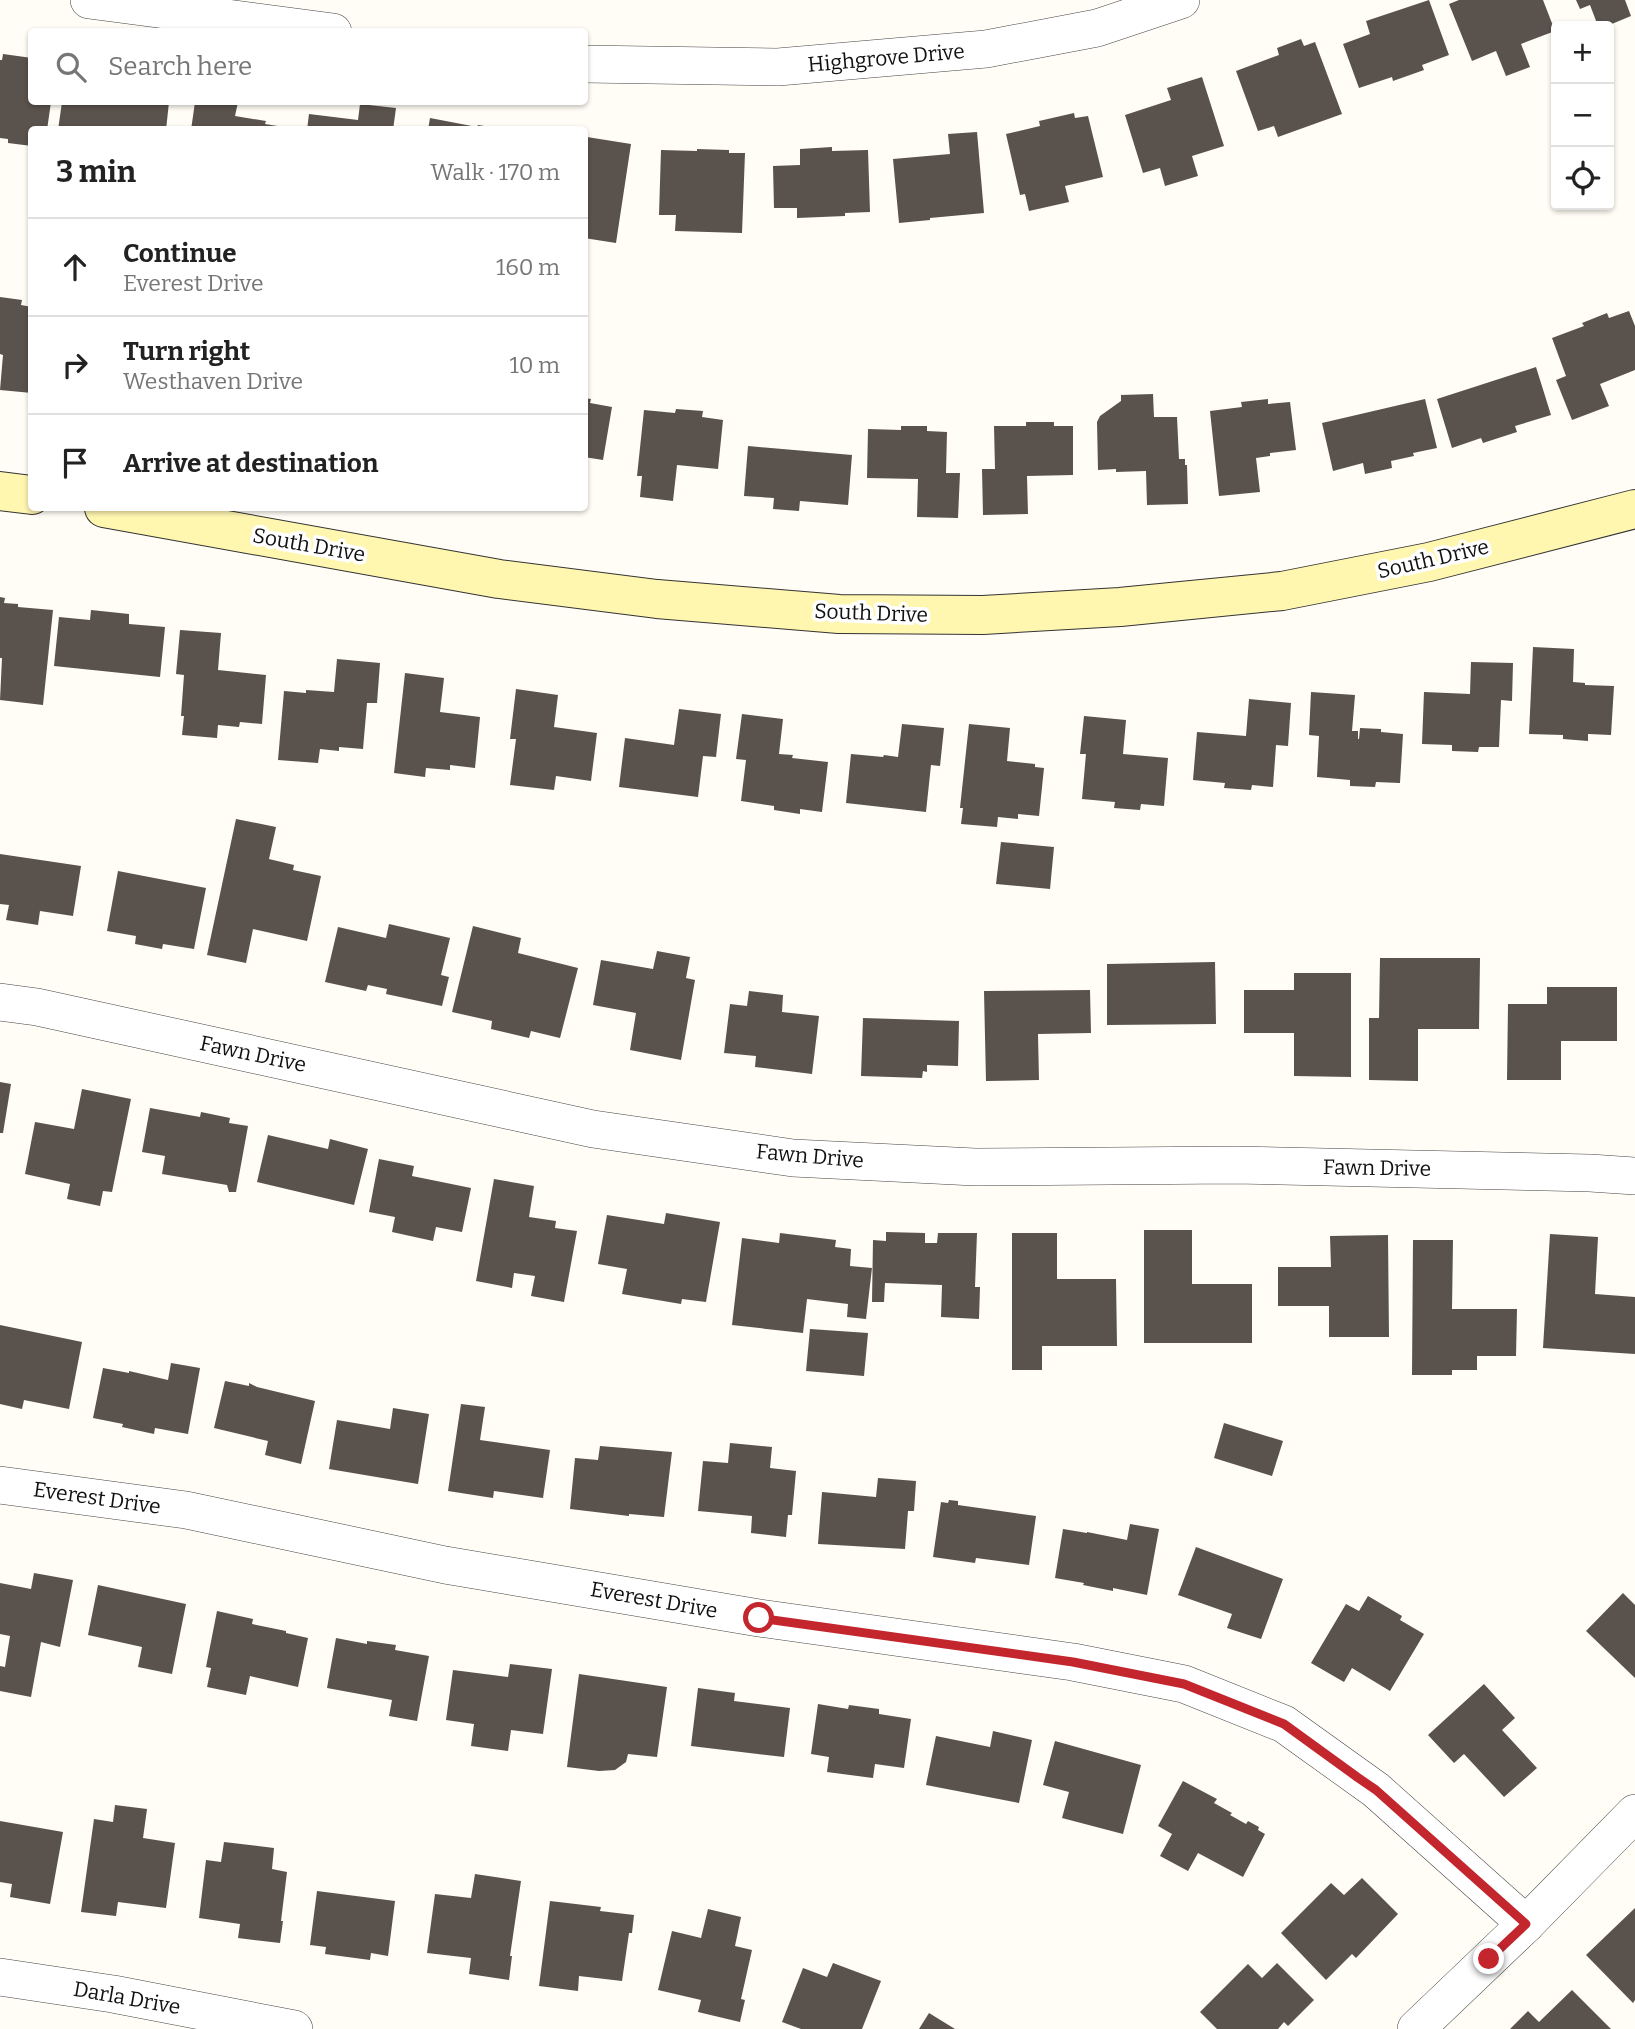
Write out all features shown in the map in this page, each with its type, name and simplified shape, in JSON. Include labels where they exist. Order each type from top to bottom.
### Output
[{"type":"street","points":[[89,0],[302,28]]},
{"type":"street","name":"Highgrove Drive","points":[[588,64],[778,67],[986,49],[1097,28],[1181,0]]},
{"type":"street","points":[[0,491],[28,494]]},
{"type":"street","name":"South Drive","points":[[121,511],[499,579],[657,599],[839,614],[983,615],[1120,607],[1282,591],[1429,562],[1635,509]]},
{"type":"street","name":"Fawn Drive","points":[[0,1002],[37,1007],[593,1129],[793,1158],[975,1167],[1248,1166],[1635,1176]]},
{"type":"street","name":"Everest Drive","points":[[0,1485],[186,1510],[445,1564],[759,1618],[1073,1662],[1184,1684],[1284,1724],[1376,1790],[1526,1924]]},
{"type":"street","points":[[1416,2029],[1526,1924],[1635,1813]]},
{"type":"street","name":"Darla Drive","points":[[0,1977],[113,1994],[294,2029]]},
{"type":"building","points":[[1429,0],[1449,55],[1422,65],[1424,70],[1393,81],[1392,77],[1359,88],[1343,44],[1370,34],[1366,21]]},
{"type":"building","points":[[1459,0],[1543,0],[1551,21],[1551,33],[1521,44],[1530,67],[1506,76],[1496,51],[1472,61],[1449,4]]},
{"type":"building","points":[[1576,0],[1625,0],[1631,16],[1614,23],[1596,21],[1590,5],[1580,9]]},
{"type":"building","points":[[1301,39],[1304,46],[1315,42],[1342,114],[1278,137],[1274,126],[1258,131],[1236,71],[1279,55],[1277,48]]},
{"type":"building","points":[[3,54],[28,57],[28,105],[51,105],[48,126],[28,126],[28,146],[8,143],[8,139],[0,138]]},
{"type":"building","points":[[1202,77],[1224,146],[1192,156],[1198,176],[1165,186],[1160,168],[1143,173],[1125,115],[1171,100],[1167,88]]},
{"type":"building","points":[[62,105],[169,105],[166,126],[59,126]]},
{"type":"building","points":[[195,105],[237,105],[235,116],[266,121],[265,124],[278,126],[192,126]]},
{"type":"building","points":[[360,105],[396,108],[394,126],[308,126],[309,114],[358,120]]},
{"type":"building","points":[[1074,113],[1075,118],[1088,116],[1103,177],[1065,186],[1069,202],[1029,211],[1025,194],[1020,195],[1006,134],[1040,126],[1039,121]]},
{"type":"building","points":[[430,118],[472,126],[429,126]]},
{"type":"building","points":[[977,132],[984,213],[899,223],[893,159],[950,154],[948,134]]},
{"type":"building","points":[[588,137],[631,144],[616,243],[588,239]]},
{"type":"building","points":[[832,147],[832,151],[868,150],[870,212],[797,218],[797,208],[774,208],[773,166],[800,165],[800,149]]},
{"type":"building","points":[[697,149],[745,153],[742,233],[675,231],[676,215],[659,215],[661,150]]},
{"type":"building","points":[[0,297],[22,300],[21,305],[28,306],[28,393],[0,390],[3,355],[0,354]]},
{"type":"building","points":[[1629,311],[1635,326],[1635,370],[1600,384],[1609,406],[1572,420],[1556,380],[1566,376],[1552,338],[1584,326],[1582,323],[1607,313],[1609,318]]},
{"type":"building","points":[[1536,367],[1551,415],[1515,426],[1517,432],[1483,443],[1481,438],[1452,448],[1437,399]]},
{"type":"building","points":[[1153,394],[1154,417],[1177,417],[1179,459],[1185,459],[1187,465],[1188,504],[1147,505],[1146,471],[1098,470],[1097,422],[1100,416],[1121,401],[1121,395]]},
{"type":"building","points":[[588,399],[591,399],[590,403],[612,407],[603,460],[588,458]]},
{"type":"building","points":[[1268,399],[1268,404],[1290,402],[1296,450],[1270,453],[1270,456],[1256,458],[1260,492],[1219,496],[1210,411],[1242,407],[1241,402]]},
{"type":"building","points":[[1425,399],[1437,448],[1391,461],[1392,468],[1365,474],[1363,463],[1333,471],[1322,423]]},
{"type":"building","points":[[676,409],[703,411],[702,417],[723,420],[718,469],[677,465],[673,501],[640,497],[642,476],[637,476],[644,410],[675,413]]},
{"type":"building","points":[[1026,422],[1054,422],[1054,426],[1073,426],[1073,475],[1027,476],[1028,514],[983,515],[982,469],[995,469],[994,426],[1026,426]]},
{"type":"building","points":[[901,426],[927,426],[927,431],[947,432],[946,473],[960,473],[958,518],[917,517],[918,479],[867,478],[868,429],[901,430]]},
{"type":"building","points":[[748,446],[852,455],[848,505],[800,501],[799,511],[773,509],[774,498],[744,496]]},
{"type":"building","points":[[0,597],[5,598],[4,603],[18,604],[18,607],[53,610],[43,705],[0,700]]},
{"type":"building","points":[[91,610],[129,614],[129,624],[165,627],[160,677],[54,666],[59,617],[90,620]]},
{"type":"building","points":[[180,630],[221,633],[218,670],[266,675],[262,724],[240,722],[239,727],[218,725],[217,738],[182,735],[184,675],[176,674]]},
{"type":"building","points":[[1533,647],[1574,649],[1573,682],[1614,686],[1611,735],[1588,734],[1588,741],[1563,739],[1563,735],[1529,734]]},
{"type":"building","points":[[337,659],[380,663],[377,703],[367,703],[363,749],[320,749],[318,763],[278,760],[284,691],[334,692]]},
{"type":"building","points":[[1471,662],[1513,663],[1512,701],[1501,700],[1499,747],[1479,747],[1478,752],[1452,751],[1452,745],[1422,744],[1424,692],[1470,694]]},
{"type":"building","points":[[405,673],[444,678],[440,712],[480,717],[475,768],[450,765],[450,770],[426,768],[425,777],[394,773]]},
{"type":"building","points":[[516,689],[558,695],[554,727],[597,733],[591,781],[556,776],[554,790],[510,785],[516,739],[510,739]]},
{"type":"building","points":[[1311,692],[1355,695],[1352,731],[1358,731],[1358,739],[1360,728],[1403,734],[1400,783],[1376,782],[1375,787],[1350,786],[1350,780],[1317,777],[1319,736],[1309,735]]},
{"type":"building","points":[[1249,699],[1291,703],[1288,746],[1276,745],[1273,787],[1252,785],[1251,790],[1224,788],[1225,783],[1193,780],[1197,732],[1246,736]]},
{"type":"building","points":[[679,709],[721,714],[716,757],[703,756],[698,797],[619,787],[625,738],[674,745]]},
{"type":"building","points":[[742,714],[783,719],[779,754],[828,762],[822,812],[800,809],[800,814],[774,810],[774,806],[741,801],[746,760],[736,759]]},
{"type":"building","points":[[1084,716],[1126,720],[1123,754],[1168,758],[1164,806],[1141,804],[1140,810],[1114,808],[1115,802],[1082,799],[1086,754],[1080,754]]},
{"type":"building","points":[[902,724],[944,728],[940,766],[931,765],[926,812],[846,803],[851,754],[898,757]]},
{"type":"building","points":[[969,724],[1010,728],[1007,761],[1035,764],[1035,767],[1044,768],[1039,816],[1018,814],[1018,819],[998,817],[997,827],[961,824],[963,808],[960,808]]},
{"type":"building","points":[[236,819],[276,827],[269,859],[294,865],[293,870],[321,876],[307,941],[253,929],[246,963],[207,955]]},
{"type":"building","points":[[1001,842],[1054,847],[1050,889],[996,884]]},
{"type":"building","points":[[0,854],[81,866],[73,916],[40,911],[38,925],[6,920],[9,905],[0,904]]},
{"type":"building","points":[[118,871],[206,888],[194,949],[163,944],[162,949],[135,944],[136,936],[107,931]]},
{"type":"building","points":[[389,924],[450,938],[441,975],[449,977],[442,1006],[386,994],[387,989],[368,985],[366,991],[325,982],[338,927],[386,938]]},
{"type":"building","points":[[473,926],[521,938],[518,953],[578,968],[560,1038],[531,1031],[529,1038],[491,1029],[492,1021],[452,1012]]},
{"type":"building","points":[[657,951],[690,957],[686,978],[695,980],[681,1060],[630,1050],[636,1013],[593,1005],[601,960],[653,969]]},
{"type":"building","points":[[1380,958],[1480,958],[1479,1029],[1418,1029],[1418,1081],[1369,1080],[1369,1018],[1379,1018]]},
{"type":"building","points":[[1215,962],[1216,1024],[1107,1025],[1107,964]]},
{"type":"building","points":[[1294,973],[1351,973],[1351,1077],[1294,1076],[1294,1033],[1244,1033],[1244,990],[1294,990]]},
{"type":"building","points":[[1547,987],[1617,987],[1617,1041],[1561,1041],[1561,1080],[1507,1080],[1508,1004],[1547,1004]]},
{"type":"building","points":[[1090,990],[1091,1033],[1038,1034],[1039,1080],[986,1081],[984,991]]},
{"type":"building","points":[[749,991],[783,995],[782,1012],[819,1016],[812,1074],[755,1067],[756,1056],[724,1053],[730,1004],[747,1006]]},
{"type":"building","points":[[863,1018],[959,1021],[958,1066],[927,1065],[927,1072],[923,1071],[922,1078],[861,1076]]},
{"type":"building","points":[[0,1082],[11,1084],[3,1133],[0,1133]]},
{"type":"building","points":[[82,1089],[131,1099],[112,1192],[103,1191],[100,1206],[67,1199],[70,1184],[25,1174],[35,1122],[74,1129]]},
{"type":"building","points":[[150,1108],[200,1117],[201,1112],[230,1118],[229,1123],[248,1126],[236,1192],[229,1192],[227,1185],[162,1174],[165,1156],[142,1152]]},
{"type":"building","points":[[268,1135],[328,1149],[330,1139],[368,1149],[354,1205],[257,1182]]},
{"type":"building","points":[[379,1159],[414,1166],[412,1176],[471,1188],[462,1232],[436,1227],[433,1241],[392,1232],[395,1217],[369,1212]]},
{"type":"building","points":[[494,1179],[534,1186],[529,1217],[556,1221],[555,1228],[577,1231],[564,1302],[531,1296],[535,1276],[514,1273],[512,1288],[476,1281]]},
{"type":"building","points":[[666,1213],[720,1222],[706,1302],[682,1299],[681,1304],[622,1294],[627,1269],[598,1264],[607,1215],[664,1224]]},
{"type":"building","points":[[1144,1230],[1192,1230],[1192,1284],[1252,1284],[1252,1343],[1144,1343]]},
{"type":"building","points":[[886,1232],[925,1233],[925,1243],[937,1243],[938,1233],[977,1233],[975,1287],[980,1287],[979,1319],[941,1317],[942,1285],[885,1283],[884,1302],[872,1302],[873,1240],[886,1241]]},
{"type":"building","points":[[780,1233],[836,1240],[835,1247],[851,1249],[850,1266],[872,1268],[866,1319],[847,1317],[848,1304],[807,1299],[803,1333],[732,1325],[742,1238],[779,1243]]},
{"type":"building","points":[[1012,1233],[1057,1233],[1057,1279],[1116,1279],[1117,1346],[1042,1346],[1042,1370],[1012,1370]]},
{"type":"building","points":[[1550,1234],[1598,1237],[1595,1294],[1635,1297],[1635,1354],[1543,1348]]},
{"type":"building","points":[[1388,1235],[1389,1337],[1329,1337],[1329,1306],[1278,1306],[1278,1267],[1331,1267],[1330,1236]]},
{"type":"building","points":[[1413,1240],[1453,1240],[1452,1309],[1517,1309],[1516,1356],[1477,1356],[1477,1370],[1452,1370],[1452,1375],[1412,1375]]},
{"type":"building","points":[[0,1325],[82,1342],[69,1409],[24,1400],[22,1409],[0,1404]]},
{"type":"building","points":[[810,1329],[868,1333],[864,1376],[806,1371]]},
{"type":"building","points":[[171,1363],[200,1368],[188,1434],[155,1428],[154,1434],[93,1418],[103,1368],[168,1380]]},
{"type":"building","points":[[225,1381],[249,1386],[249,1383],[315,1401],[301,1464],[265,1455],[268,1441],[214,1428]]},
{"type":"building","points":[[461,1404],[485,1407],[480,1440],[550,1450],[543,1498],[494,1491],[493,1498],[448,1491]]},
{"type":"building","points":[[393,1408],[429,1414],[418,1484],[329,1469],[337,1420],[390,1429]]},
{"type":"building","points":[[1224,1423],[1283,1441],[1272,1476],[1214,1458]]},
{"type":"building","points":[[730,1443],[772,1447],[770,1468],[796,1471],[792,1515],[788,1515],[786,1537],[751,1533],[752,1516],[698,1511],[703,1461],[728,1463]]},
{"type":"building","points":[[600,1446],[672,1452],[664,1517],[570,1509],[575,1458],[598,1460]]},
{"type":"building","points":[[878,1478],[916,1481],[914,1511],[908,1511],[905,1549],[818,1544],[822,1492],[876,1497]]},
{"type":"building","points":[[949,1500],[958,1501],[958,1505],[1036,1516],[1029,1565],[976,1558],[975,1563],[933,1557],[941,1502],[948,1503]]},
{"type":"building","points":[[1130,1524],[1159,1529],[1147,1595],[1113,1588],[1113,1591],[1055,1578],[1063,1529],[1127,1540]]},
{"type":"building","points":[[1196,1547],[1283,1579],[1261,1639],[1227,1628],[1232,1614],[1178,1595]]},
{"type":"building","points":[[34,1573],[73,1580],[60,1647],[41,1642],[31,1697],[0,1691],[0,1666],[5,1667],[10,1636],[0,1634],[0,1583],[31,1589]]},
{"type":"building","points":[[98,1585],[186,1604],[172,1674],[138,1667],[142,1647],[88,1635]]},
{"type":"building","points":[[1623,1593],[1635,1605],[1635,1678],[1586,1631]]},
{"type":"building","points":[[1368,1596],[1402,1616],[1400,1620],[1424,1634],[1390,1691],[1352,1668],[1344,1682],[1311,1663],[1346,1604],[1359,1611]]},
{"type":"building","points":[[217,1611],[253,1619],[252,1624],[308,1638],[298,1687],[250,1676],[246,1695],[207,1687],[211,1668],[206,1667]]},
{"type":"building","points":[[336,1638],[367,1644],[367,1641],[396,1645],[395,1650],[429,1656],[417,1721],[389,1716],[392,1700],[327,1688]]},
{"type":"building","points":[[510,1664],[552,1669],[543,1734],[511,1730],[508,1751],[471,1746],[474,1724],[446,1720],[453,1670],[508,1677]]},
{"type":"building","points":[[579,1674],[667,1687],[657,1757],[628,1754],[626,1762],[615,1770],[567,1767]]},
{"type":"building","points":[[1484,1684],[1515,1718],[1502,1730],[1537,1768],[1504,1797],[1464,1754],[1454,1763],[1428,1735]]},
{"type":"building","points":[[698,1688],[735,1693],[734,1701],[790,1708],[784,1757],[691,1746]]},
{"type":"building","points":[[818,1704],[848,1709],[849,1705],[879,1709],[879,1714],[911,1719],[904,1768],[875,1764],[873,1778],[827,1772],[829,1757],[811,1754]]},
{"type":"building","points":[[993,1731],[1032,1740],[1019,1803],[926,1785],[936,1736],[990,1747]]},
{"type":"building","points":[[1055,1741],[1141,1765],[1123,1834],[1062,1818],[1069,1792],[1043,1785]]},
{"type":"building","points":[[1183,1781],[1217,1799],[1214,1803],[1232,1813],[1230,1815],[1246,1824],[1248,1821],[1265,1834],[1243,1877],[1198,1853],[1188,1871],[1160,1856],[1172,1834],[1158,1826]]},
{"type":"building","points":[[115,1805],[147,1809],[143,1838],[175,1843],[166,1908],[118,1902],[116,1916],[81,1912],[94,1819],[113,1822]]},
{"type":"building","points":[[0,1821],[63,1832],[50,1904],[10,1897],[12,1884],[0,1882]]},
{"type":"building","points":[[224,1842],[274,1848],[272,1869],[287,1872],[280,1943],[238,1938],[240,1924],[199,1918],[206,1860],[221,1862]]},
{"type":"building","points":[[475,1874],[521,1881],[509,1980],[469,1974],[471,1958],[427,1953],[435,1894],[471,1898]]},
{"type":"building","points":[[1362,1878],[1398,1914],[1356,1958],[1352,1954],[1326,1980],[1281,1933],[1331,1883],[1344,1895]]},
{"type":"building","points":[[317,1891],[395,1901],[388,1956],[371,1953],[370,1960],[325,1954],[326,1947],[310,1945]]},
{"type":"building","points":[[550,1901],[601,1907],[600,1911],[634,1915],[622,1981],[579,1976],[578,1991],[539,1986]]},
{"type":"building","points":[[1635,1908],[1635,2000],[1633,2003],[1586,1955]]},
{"type":"building","points":[[708,1909],[741,1917],[735,1946],[752,1950],[741,1999],[745,2000],[740,2022],[698,2012],[701,2000],[658,1990],[672,1931],[701,1938]]},
{"type":"building","points":[[833,1963],[881,1981],[862,2029],[801,2029],[782,2022],[803,1968],[827,1977]]},
{"type":"building","points":[[1277,1963],[1314,2000],[1288,2026],[1284,2022],[1278,2029],[1217,2029],[1200,2012],[1248,1964],[1262,1978]]},
{"type":"building","points":[[1572,1990],[1611,2029],[1510,2029],[1528,2011],[1539,2022]]},
{"type":"building","points":[[929,2013],[955,2029],[919,2029]]},
{"type":"route","points":[[759,1618],[1073,1662],[1184,1684],[1284,1724],[1376,1790],[1526,1924],[1489,1959]]}]
